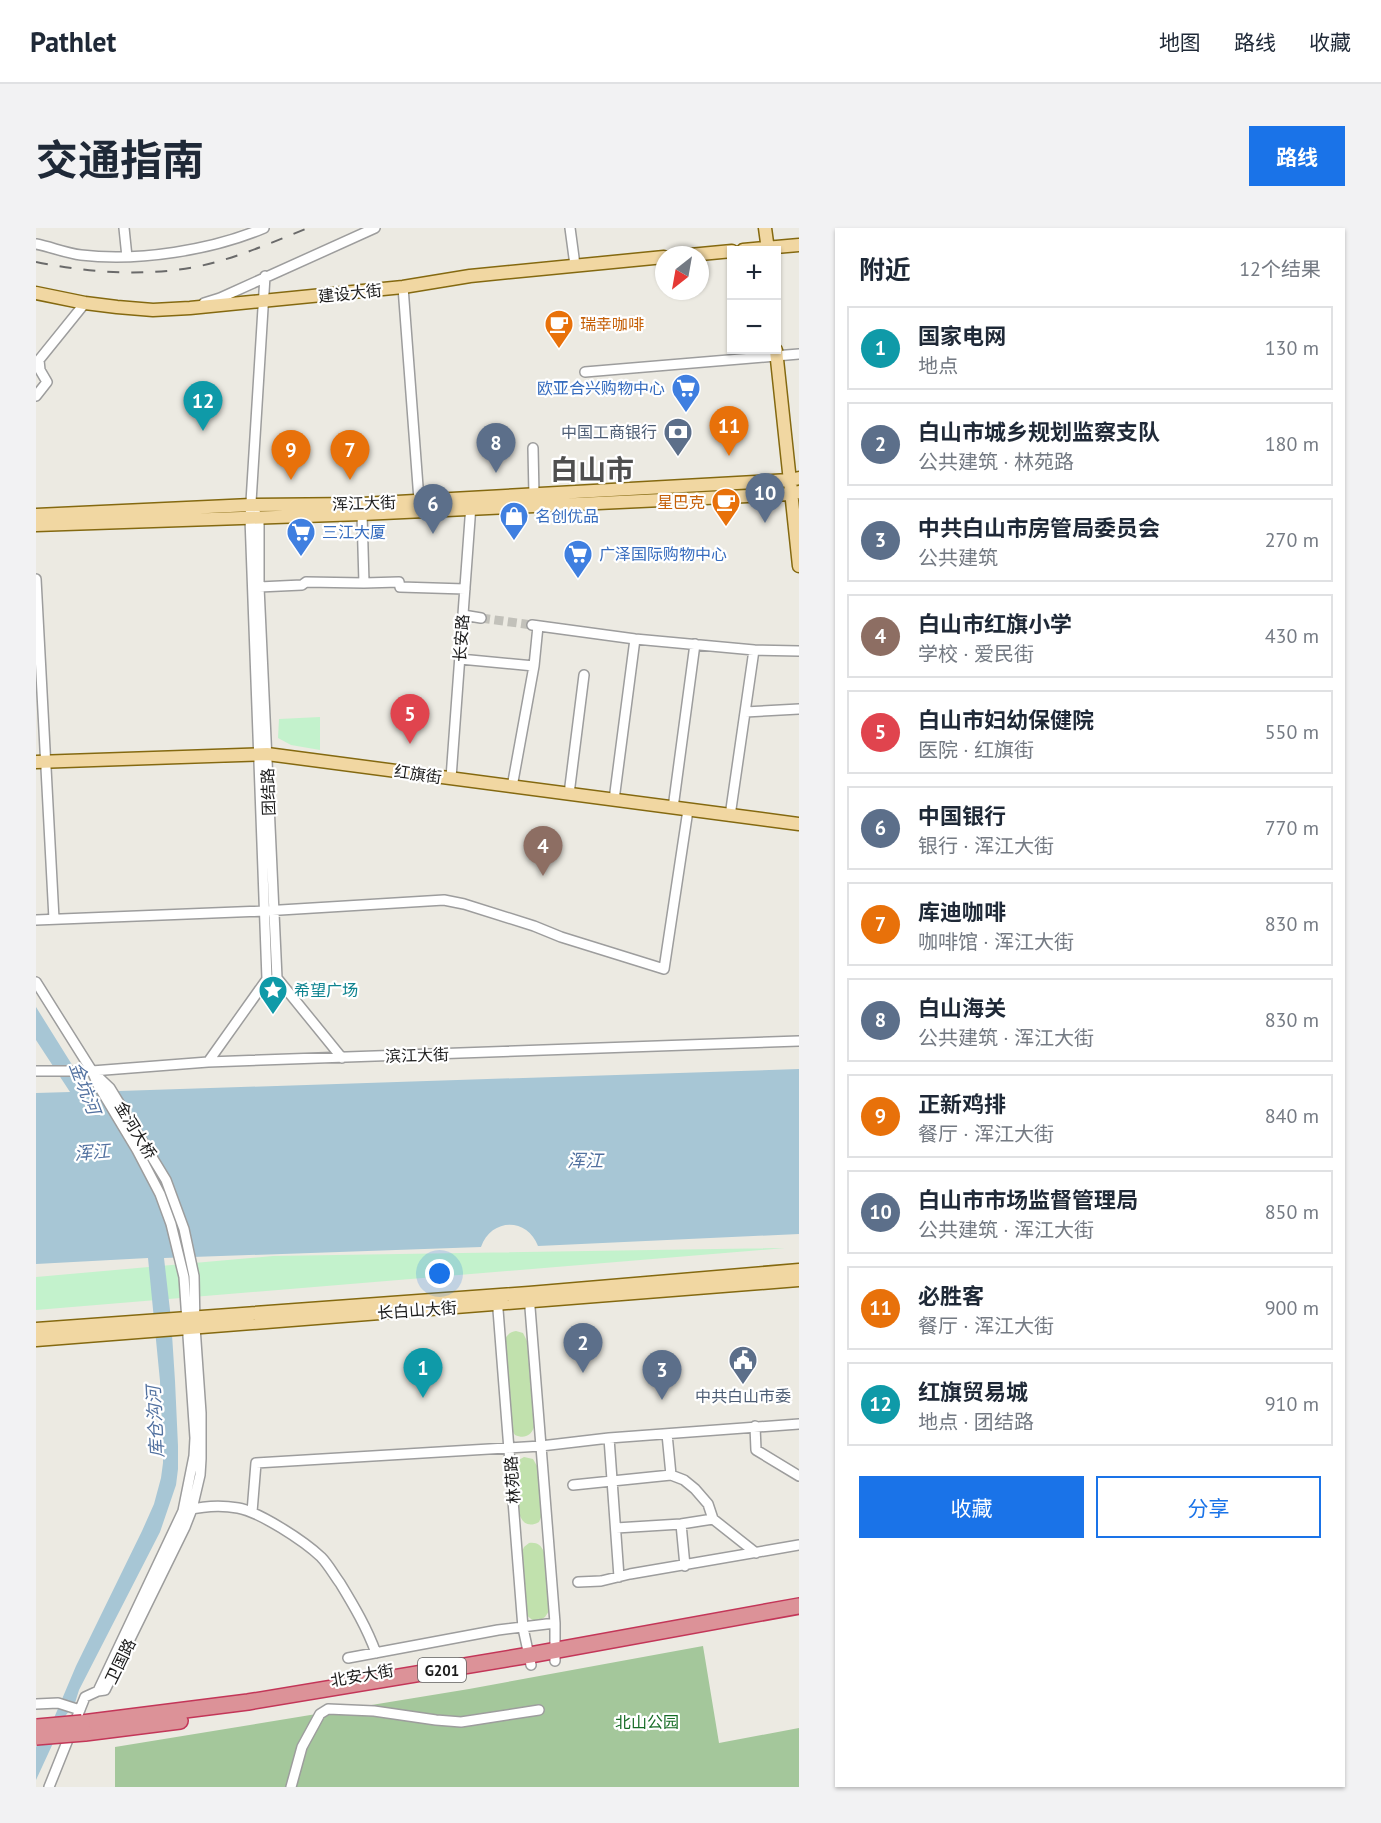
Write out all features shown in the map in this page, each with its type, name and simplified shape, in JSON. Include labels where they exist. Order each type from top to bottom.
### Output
[{"type":"highway","name":"北安大街","points":[[554,1656],[799,1606]]},
{"type":"highway","name":"北安大街","points":[[36,1727],[80,1719],[248,1702],[530,1660],[799,1616]]},
{"type":"highway","name":"北安大街","points":[[36,1737],[80,1719]]},
{"type":"main road","points":[[765,228],[768,246]]},
{"type":"main road","points":[[781,247],[799,245]]},
{"type":"main road","points":[[709,253],[727,251]]},
{"type":"main road","name":"建设大街","points":[[36,293],[85,303],[153,310],[190,308],[403,287],[470,276],[655,258]]},
{"type":"main road","points":[[776,354],[795,479],[799,566]]},
{"type":"main road","name":"浑江大街","points":[[36,514],[362,514],[471,504],[534,495],[795,479]]},
{"type":"main road","name":"浑江大街","points":[[36,525],[253,514],[419,500],[471,504],[795,493]]},
{"type":"main road","name":"红旗街","points":[[41,762],[263,754],[799,824]]},
{"type":"main road","name":"长白山大街","points":[[530,1297],[799,1270]]},
{"type":"main road","name":"长白山大街","points":[[36,1340],[191,1322],[497,1299],[799,1280]]},
{"type":"main road","name":"长白山大街","points":[[36,1329],[154,1326]]},
{"type":"street","points":[[124,228],[127,257]]},
{"type":"street","points":[[36,244],[81,255],[127,257],[171,252],[230,240],[264,228]]},
{"type":"street","points":[[190,308],[220,298],[264,276],[375,228]]},
{"type":"street","points":[[570,228],[575,265]]},
{"type":"street","name":"团结路","points":[[264,276],[253,514],[272,978]]},
{"type":"street","points":[[403,287],[419,500]]},
{"type":"street","points":[[36,396],[47,382],[40,370],[39,360],[85,303]]},
{"type":"street","points":[[781,353],[799,354]]},
{"type":"street","points":[[585,372],[766,354]]},
{"type":"street","points":[[533,448],[534,495]]},
{"type":"street","name":"长安路","points":[[451,778],[471,504]]},
{"type":"street","name":"团结路","points":[[253,514],[259,587],[263,754]]},
{"type":"street","points":[[362,514],[364,582]]},
{"type":"street","points":[[36,579],[41,762],[54,919]]},
{"type":"street","points":[[259,587],[302,585],[306,582],[399,582],[400,587],[465,589]]},
{"type":"street","points":[[463,615],[481,618]]},
{"type":"street","points":[[512,787],[534,666],[535,625],[635,639],[754,650],[799,651]]},
{"type":"street","points":[[614,800],[635,639]]},
{"type":"street","points":[[673,808],[695,644]]},
{"type":"street","points":[[730,816],[754,650]]},
{"type":"street","points":[[460,659],[534,666]]},
{"type":"street","points":[[569,794],[584,675]]},
{"type":"street","points":[[745,712],[799,710]]},
{"type":"street","points":[[36,920],[269,911],[444,900],[464,904],[664,969],[688,810]]},
{"type":"street","points":[[208,1062],[272,978],[342,1058]]},
{"type":"street","points":[[36,982],[92,1071]]},
{"type":"street","name":"滨江大街","points":[[36,1071],[92,1071],[208,1062],[799,1041]]},
{"type":"street","name":"金河大桥","points":[[92,1071],[160,1194],[171,1224],[184,1277]]},
{"type":"street","name":"金河大桥","points":[[92,1071],[110,1088],[166,1180],[183,1229],[194,1276]]},
{"type":"street","name":"卫国路","points":[[80,1719],[85,1697],[105,1690],[185,1527],[195,1437],[191,1322],[194,1276]]},
{"type":"street","name":"卫国路","points":[[184,1277],[191,1322]]},
{"type":"street","name":"林苑路","points":[[530,1297],[555,1623],[554,1656]]},
{"type":"street","name":"林苑路","points":[[497,1299],[523,1628],[530,1660]]},
{"type":"street","points":[[252,1512],[256,1463],[542,1446],[754,1426],[797,1426]]},
{"type":"street","points":[[754,1426],[756,1450],[799,1476]]},
{"type":"street","points":[[667,1434],[671,1475]]},
{"type":"street","points":[[609,1438],[620,1577]]},
{"type":"street","points":[[573,1485],[671,1475],[684,1480],[695,1489],[708,1504],[713,1519],[756,1553]]},
{"type":"street","points":[[187,1510],[222,1506],[240,1508],[252,1512],[302,1542],[322,1558],[366,1626],[376,1653]]},
{"type":"street","points":[[616,1528],[681,1524],[713,1519]]},
{"type":"street","points":[[681,1524],[686,1566]]},
{"type":"street","points":[[578,1582],[601,1581],[799,1545]]},
{"type":"street","points":[[348,1658],[498,1630],[555,1623]]},
{"type":"street","points":[[36,1704],[58,1703],[80,1719],[49,1787]]},
{"type":"street","points":[[291,1787],[302,1748],[320,1714],[328,1709],[374,1711],[461,1722],[539,1710]]},
{"type":"green space","points":[[320,717],[320,750],[291,745],[278,738],[279,719]]},
{"type":"green space","points":[[785,1248],[36,1310],[36,1277],[273,1256]]},
{"type":"green space","points":[[516,1331],[523,1333],[527,1341],[534,1427],[529,1435],[524,1437],[515,1435],[511,1429],[504,1342],[508,1334]]},
{"type":"green space","points":[[524,1457],[533,1459],[537,1466],[542,1515],[539,1522],[530,1525],[524,1522],[520,1515],[516,1495],[514,1468],[517,1461]]},
{"type":"green space","points":[[529,1543],[538,1544],[544,1552],[549,1611],[545,1617],[536,1620],[531,1619],[525,1612],[521,1554]]},
{"type":"green space","name":"北山公园","points":[[703,1646],[719,1743],[799,1728],[799,1787],[115,1787],[115,1747],[469,1689]]},
{"type":"water","name":"浑江","points":[[36,1007],[89,1092],[799,1069],[799,1234],[538,1246],[526,1230],[509,1225],[501,1226],[493,1231],[486,1237],[481,1247],[164,1258],[175,1381],[178,1446],[176,1485],[160,1532],[79,1690],[75,1703],[66,1715],[36,1780],[36,1747],[54,1718],[76,1666],[154,1504],[161,1478],[163,1446],[160,1381],[148,1258],[36,1264],[36,1093],[70,1092],[36,1040]]},
{"type":"tunnel","points":[[481,618],[532,625]]},
{"type":"railway","points":[[36,262],[97,271],[159,272],[228,259],[308,228]]},
{"type":"place","name":"瑞幸咖啡","points":[[559,350]]},
{"type":"place","name":"欧亚合兴购物中心","points":[[686,414]]},
{"type":"place","name":"红旗贸易城","points":[[203,431]]},
{"type":"place","name":"必胜客","points":[[729,456]]},
{"type":"place","name":"中国工商银行","points":[[678,458]]},
{"type":"place","name":"白山海关","points":[[496,473]]},
{"type":"place","name":"正新鸡排","points":[[291,480]]},
{"type":"place","name":"库迪咖啡","points":[[350,480]]},
{"type":"place","name":"白山市市场监督管理局","points":[[765,523]]},
{"type":"place","name":"星巴克","points":[[726,528]]},
{"type":"place","name":"中国银行","points":[[433,534]]},
{"type":"place","name":"名创优品","points":[[514,542]]},
{"type":"place","name":"三江大厦","points":[[301,558]]},
{"type":"place","name":"广泽国际购物中心","points":[[578,580]]},
{"type":"place","name":"白山市妇幼保健院","points":[[410,744]]},
{"type":"place","name":"白山市红旗小学","points":[[543,876]]},
{"type":"place","name":"希望广场","points":[[273,1016]]},
{"type":"place","name":"白山市城乡规划监察支队","points":[[583,1373]]},
{"type":"place","name":"中共白山市委","points":[[743,1386]]},
{"type":"place","name":"国家电网","points":[[423,1398]]},
{"type":"place","name":"中共白山市房管局委员会","points":[[662,1400]]},
{"type":"district","name":"白山市","points":[[592,469]]},
{"type":"water label","name":"金坑河","points":[[85,1088]]},
{"type":"water label","name":"库仓沟河","points":[[155,1422]]}]
